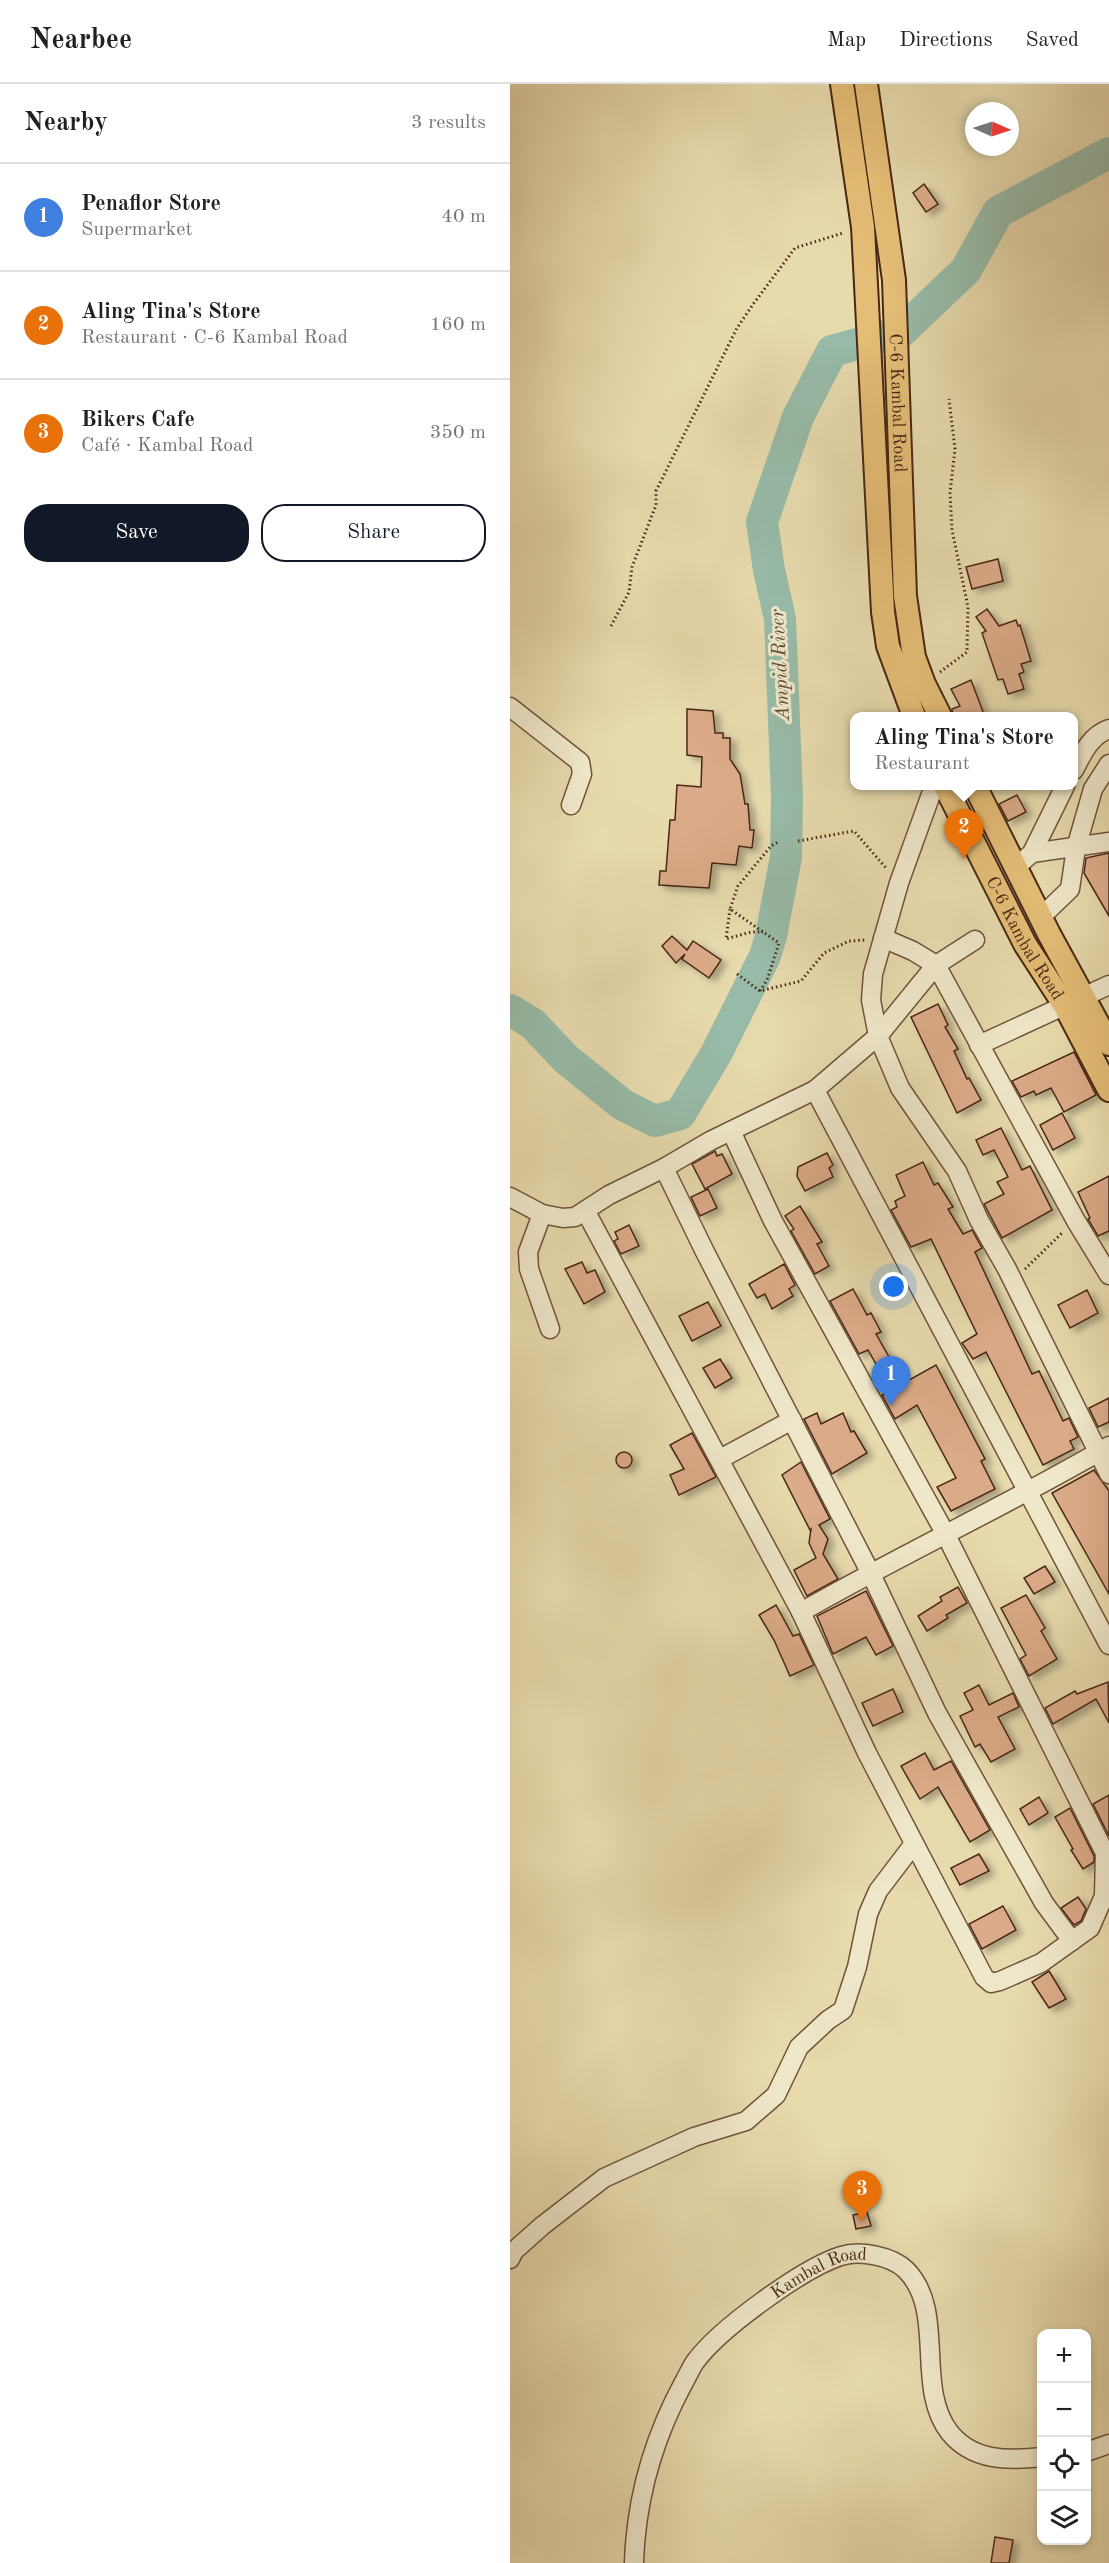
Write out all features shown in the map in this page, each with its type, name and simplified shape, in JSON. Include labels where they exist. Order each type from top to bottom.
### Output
[{"type":"main road","name":"C-6 Kambal Road","points":[[842,84],[863,227],[883,612],[888,646],[912,712]]},
{"type":"main road","name":"C-6 Kambal Road","points":[[866,84],[894,280],[905,596],[914,657],[938,712]]},
{"type":"main road","name":"C-6 Kambal Road","points":[[947,790],[1025,944],[1109,1044]]},
{"type":"main road","name":"C-6 Kambal Road","points":[[977,790],[1041,917],[1109,1090]]},
{"type":"street","points":[[511,710],[580,762],[582,774],[571,805]]},
{"type":"street","points":[[1078,763],[1087,746],[1102,731],[1109,729]]},
{"type":"street","points":[[1041,917],[1070,889],[1076,848],[1093,789],[1109,764]]},
{"type":"street","points":[[933,790],[899,883],[873,974],[871,1000],[878,1036],[900,1088],[957,1171],[979,1220],[1103,1449],[1109,1474]]},
{"type":"street","points":[[1015,868],[1032,853],[1063,790]]},
{"type":"street","points":[[1032,853],[1109,842]]},
{"type":"street","points":[[883,939],[913,951],[936,965],[1076,1221],[1109,1275]]},
{"type":"street","points":[[510,1197],[542,1214],[563,1218],[575,1217],[609,1195],[664,1168],[710,1140],[815,1090],[878,1036],[936,965],[975,940]]},
{"type":"street","points":[[980,1045],[1109,985]]},
{"type":"street","points":[[815,1090],[1109,1645]]},
{"type":"street","points":[[586,1212],[801,1612],[913,1845],[984,1977],[991,1983],[1000,1981],[1041,1963],[1090,1928],[1104,1896],[1105,1853],[945,1533],[773,1221],[731,1131]]},
{"type":"street","points":[[664,1168],[870,1572],[937,1713],[1044,1903],[1072,1941]]},
{"type":"street","points":[[542,1214],[528,1252],[529,1269],[550,1329]]},
{"type":"street","points":[[720,1459],[792,1420]]},
{"type":"street","points":[[801,1612],[870,1572],[1027,1492],[1103,1449]]},
{"type":"street","points":[[510,2259],[514,2251],[560,2211],[604,2178],[694,2137],[746,2121],[776,2095],[799,2047],[828,2020],[843,2010],[868,1914],[878,1891],[913,1845]]},
{"type":"street","name":"Kambal Road","points":[[634,2563],[635,2528],[646,2470],[666,2415],[696,2361],[737,2321],[803,2274],[843,2256],[867,2254],[887,2260],[905,2270],[921,2294],[928,2323],[933,2390],[940,2420],[961,2445],[985,2457],[1018,2460],[1037,2458]]},
{"type":"street","points":[[1091,2450],[1109,2444]]},
{"type":"path","points":[[611,626],[629,592],[632,567],[656,505],[656,491],[737,328],[795,248],[863,227]]},
{"type":"path","points":[[924,684],[967,652],[968,607],[952,530],[950,493],[955,449],[949,399]]},
{"type":"path","points":[[798,842],[854,831],[899,883]]},
{"type":"path","points":[[765,932],[751,932],[726,939],[730,909],[738,886],[771,846],[780,841]]},
{"type":"path","points":[[730,909],[779,943],[767,980],[760,991]]},
{"type":"path","points":[[760,991],[801,981],[824,953],[838,945],[849,941],[883,939]]},
{"type":"path","points":[[737,974],[760,991]]},
{"type":"path","points":[[1014,1283],[1035,1257],[1076,1221]]},
{"type":"building","points":[[924,184],[938,204],[926,212],[913,193]]},
{"type":"building","points":[[998,559],[1003,581],[972,589],[966,567]]},
{"type":"building","points":[[987,609],[999,626],[1016,620],[1018,626],[1020,625],[1031,661],[1021,664],[1024,672],[1019,674],[1024,689],[1008,694],[1003,679],[998,680],[982,633],[986,631],[976,617]]},
{"type":"building","points":[[971,680],[983,712],[952,712],[952,709],[960,706],[951,689]]},
{"type":"building","points":[[687,709],[713,711],[715,733],[723,733],[723,738],[730,738],[730,759],[740,774],[745,804],[748,804],[750,830],[754,830],[752,848],[739,846],[736,865],[712,863],[709,888],[659,885],[660,871],[666,871],[670,820],[675,820],[677,785],[701,787],[702,757],[687,755]]},
{"type":"building","points":[[1017,795],[1026,812],[1008,821],[999,804]]},
{"type":"building","points":[[1109,853],[1109,916],[1084,873],[1086,858]]},
{"type":"building","points":[[672,936],[687,950],[693,941],[721,960],[709,978],[682,959],[685,954],[676,963],[662,946]]},
{"type":"building","points":[[938,1004],[948,1025],[945,1027],[958,1049],[954,1051],[967,1079],[969,1078],[981,1100],[957,1113],[911,1017]]},
{"type":"building","points":[[1074,1052],[1096,1095],[1064,1112],[1051,1088],[1036,1095],[1034,1091],[1021,1097],[1012,1081]]},
{"type":"building","points":[[1062,1113],[1075,1138],[1053,1150],[1040,1125]]},
{"type":"building","points":[[1001,1128],[1022,1170],[1030,1166],[1052,1210],[1002,1238],[984,1204],[1004,1194],[997,1182],[1008,1177],[994,1150],[983,1155],[976,1140]]},
{"type":"building","points":[[715,1151],[717,1156],[722,1154],[732,1174],[705,1189],[692,1164]]},
{"type":"building","points":[[827,1153],[833,1165],[829,1168],[833,1177],[805,1191],[797,1176],[798,1167]]},
{"type":"building","points":[[923,1162],[934,1185],[938,1183],[953,1207],[948,1209],[963,1234],[972,1230],[982,1248],[975,1252],[1032,1374],[1039,1371],[1063,1421],[1069,1418],[1078,1437],[1070,1441],[1074,1449],[1043,1465],[986,1352],[973,1359],[962,1343],[977,1334],[931,1239],[911,1247],[891,1210],[897,1207],[895,1201],[905,1196],[896,1175]]},
{"type":"building","points":[[1109,1176],[1109,1231],[1098,1236],[1088,1219],[1090,1218],[1078,1192]]},
{"type":"building","points":[[708,1189],[717,1208],[700,1216],[691,1197]]},
{"type":"building","points":[[800,1206],[822,1242],[817,1244],[829,1266],[815,1274],[791,1231],[794,1229],[785,1216]]},
{"type":"building","points":[[629,1225],[639,1246],[621,1254],[614,1241],[618,1239],[615,1232]]},
{"type":"building","points":[[582,1262],[587,1273],[595,1270],[605,1292],[584,1304],[565,1269]]},
{"type":"building","points":[[784,1264],[795,1285],[789,1289],[793,1296],[772,1309],[765,1294],[757,1298],[749,1284]]},
{"type":"building","points":[[853,1289],[867,1315],[871,1313],[881,1332],[876,1334],[889,1357],[876,1364],[868,1350],[859,1354],[830,1301]]},
{"type":"building","points":[[1087,1290],[1098,1313],[1070,1328],[1058,1305]]},
{"type":"building","points":[[708,1302],[721,1326],[692,1341],[679,1316]]},
{"type":"building","points":[[720,1359],[732,1378],[715,1388],[703,1368]]},
{"type":"building","points":[[936,1365],[985,1459],[981,1461],[995,1489],[951,1511],[937,1487],[956,1478],[917,1405],[895,1419],[882,1395]]},
{"type":"building","points":[[1109,1398],[1109,1422],[1098,1427],[1089,1408]]},
{"type":"building","points":[[817,1413],[821,1424],[843,1413],[851,1432],[854,1431],[867,1453],[832,1474],[804,1419]]},
{"type":"building","points":[[692,1433],[716,1477],[679,1495],[670,1475],[684,1469],[670,1445]]},
{"type":"building","points":[[621,1452],[627,1452],[632,1460],[630,1466],[621,1468],[616,1463],[616,1457]]},
{"type":"building","points":[[801,1462],[830,1519],[819,1525],[828,1539],[823,1554],[838,1579],[807,1596],[794,1570],[816,1558],[809,1543],[811,1529],[782,1475]]},
{"type":"building","points":[[1094,1470],[1109,1491],[1109,1594],[1052,1493]]},
{"type":"building","points":[[1045,1566],[1055,1582],[1034,1594],[1024,1578]]},
{"type":"building","points":[[958,1587],[967,1603],[946,1615],[948,1618],[927,1631],[918,1616],[942,1601],[940,1597]]},
{"type":"building","points":[[866,1591],[893,1646],[876,1655],[866,1637],[833,1654],[817,1616]]},
{"type":"building","points":[[1026,1595],[1045,1628],[1041,1631],[1057,1659],[1029,1676],[1020,1659],[1026,1655],[1001,1608]]},
{"type":"building","points":[[776,1605],[793,1636],[799,1634],[814,1665],[790,1676],[774,1640],[759,1615]]},
{"type":"building","points":[[1108,1682],[1109,1723],[1096,1699],[1053,1724],[1045,1708],[1075,1691],[1077,1694]]},
{"type":"building","points":[[979,1685],[989,1705],[1013,1693],[1019,1707],[998,1717],[1015,1749],[991,1762],[980,1744],[975,1747],[960,1716],[973,1710],[964,1693]]},
{"type":"building","points":[[893,1689],[903,1712],[873,1726],[862,1703]]},
{"type":"building","points":[[925,1753],[934,1770],[951,1761],[990,1830],[970,1842],[938,1787],[920,1799],[901,1766]]},
{"type":"building","points":[[1109,1795],[1109,1836],[1093,1804]]},
{"type":"building","points":[[1039,1797],[1048,1813],[1029,1825],[1020,1809]]},
{"type":"building","points":[[1070,1808],[1094,1856],[1094,1862],[1083,1869],[1055,1817]]},
{"type":"building","points":[[979,1854],[989,1871],[960,1885],[951,1868]]},
{"type":"building","points":[[1078,1897],[1086,1909],[1081,1921],[1074,1925],[1061,1908]]},
{"type":"building","points":[[1003,1906],[1016,1930],[982,1949],[969,1924]]},
{"type":"building","points":[[1049,1971],[1066,1999],[1049,2008],[1032,1982]]},
{"type":"building","points":[[867,2212],[871,2226],[856,2229],[853,2215]]},
{"type":"building","points":[[995,2537],[1013,2540],[1009,2563],[991,2563]]},
{"type":"waterway","name":"Ampid River","points":[[510,1010],[533,1024],[566,1059],[623,1105],[655,1121],[680,1114],[716,1054],[765,956],[786,857],[787,797],[780,619],[769,570],[762,522],[798,417],[832,351],[901,332],[966,270],[998,212],[1109,153]]},
{"type":"place","name":"Aling Tina's Store","points":[[964,859]]},
{"type":"place","name":"Penaflor Store","points":[[891,1406]]},
{"type":"place","name":"Bikers Cafe","points":[[862,2221]]}]
